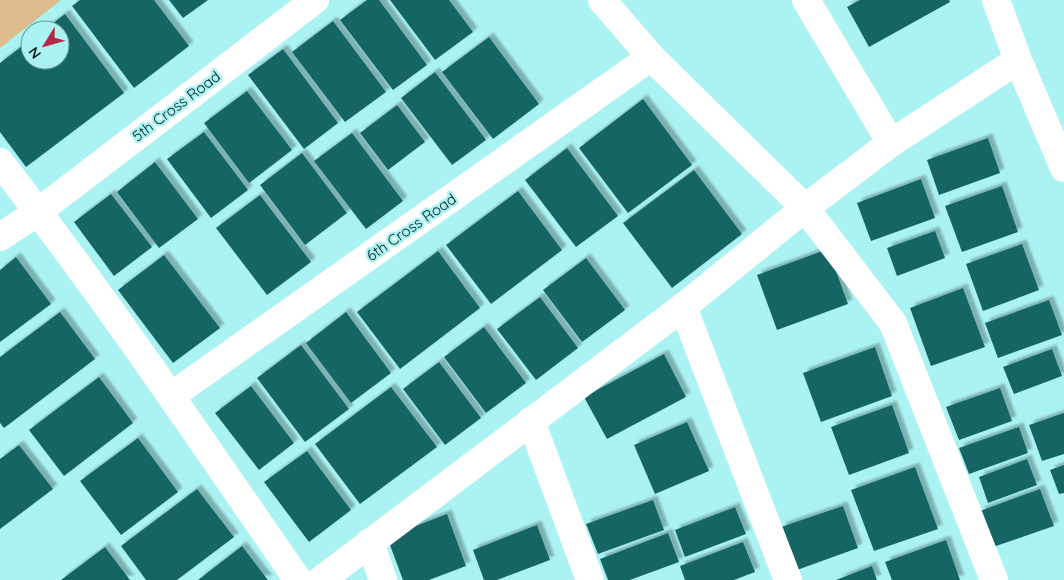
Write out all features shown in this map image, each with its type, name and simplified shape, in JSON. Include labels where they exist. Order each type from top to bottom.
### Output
[{"type":"street","name":"5th Cross Road","points":[[0,237],[38,212],[314,0]]},
{"type":"street","points":[[602,0],[651,57],[805,208],[893,323],[994,580]]},
{"type":"street","points":[[806,0],[891,143]]},
{"type":"street","points":[[996,0],[1018,60],[1064,168]]},
{"type":"street","name":"6th Cross Road","points":[[171,396],[651,57]]},
{"type":"street","points":[[321,580],[683,307],[805,208],[891,143],[1018,60]]},
{"type":"street","points":[[0,162],[171,396],[298,580]]},
{"type":"street","points":[[683,307],[788,580]]},
{"type":"street","points":[[531,421],[590,580]]},
{"type":"street","points":[[370,542],[383,580]]},
{"type":"shaded area","points":[[0,0],[61,0],[36,20],[20,20],[20,32],[0,48]]},
{"type":"building","points":[[80,0],[154,0],[189,46],[134,88],[72,6]]},
{"type":"building","points":[[169,0],[208,0],[183,18]]},
{"type":"building","points":[[367,0],[379,0],[427,65],[393,90],[340,20]]},
{"type":"building","points":[[390,0],[449,0],[473,32],[435,60]]},
{"type":"building","points":[[860,0],[949,0],[950,2],[869,47],[847,7]]},
{"type":"building","points":[[65,14],[69,20],[57,20]]},
{"type":"building","points":[[70,21],[124,93],[26,167],[0,132],[0,63],[20,48],[20,70],[70,70]]},
{"type":"building","points":[[333,21],[386,92],[345,122],[292,52]]},
{"type":"building","points":[[489,37],[539,104],[493,139],[442,72]]},
{"type":"building","points":[[283,49],[338,123],[304,149],[248,75]]},
{"type":"building","points":[[435,72],[486,140],[452,165],[401,98]]},
{"type":"building","points":[[247,91],[292,150],[249,183],[204,123]]},
{"type":"building","points":[[643,99],[692,165],[628,213],[579,148]]},
{"type":"building","points":[[397,105],[425,142],[388,170],[360,133]]},
{"type":"building","points":[[204,132],[248,190],[211,218],[167,159]]},
{"type":"building","points":[[352,133],[403,201],[366,229],[314,161]]},
{"type":"building","points":[[988,138],[1000,173],[939,195],[927,160]]},
{"type":"building","points":[[567,148],[618,216],[576,247],[525,180]]},
{"type":"building","points":[[302,153],[347,213],[305,245],[260,185]]},
{"type":"building","points":[[155,162],[198,219],[159,248],[117,192]]},
{"type":"building","points":[[694,170],[742,234],[672,288],[623,223]]},
{"type":"building","points":[[921,179],[935,218],[871,241],[857,203]]},
{"type":"building","points":[[1002,186],[1018,232],[962,252],[945,206]]},
{"type":"building","points":[[518,191],[562,250],[491,304],[446,245]]},
{"type":"building","points":[[111,194],[152,247],[114,276],[74,222]]},
{"type":"building","points":[[260,195],[311,262],[267,295],[216,228]]},
{"type":"building","points":[[935,231],[945,258],[897,276],[887,248]]},
{"type":"building","points":[[1022,244],[1039,290],[983,311],[966,264]]},
{"type":"building","points":[[828,249],[848,304],[777,330],[757,275]]},
{"type":"building","points":[[438,251],[480,308],[400,369],[357,312]]},
{"type":"building","points":[[164,255],[220,328],[173,363],[118,290]]},
{"type":"building","points":[[16,257],[51,304],[0,342],[0,270]]},
{"type":"building","points":[[586,258],[625,310],[582,342],[543,290]]},
{"type":"building","points":[[963,288],[985,347],[931,366],[910,308]]},
{"type":"building","points":[[540,297],[578,348],[536,380],[497,329]]},
{"type":"building","points":[[1049,300],[1062,335],[998,358],[985,323]]},
{"type":"building","points":[[60,312],[95,359],[4,428],[0,423],[0,357]]},
{"type":"building","points":[[346,312],[391,373],[351,403],[306,343]]},
{"type":"building","points":[[484,327],[526,383],[486,413],[444,357]]},
{"type":"building","points":[[301,345],[349,409],[305,442],[257,378]]},
{"type":"building","points":[[875,347],[892,396],[821,422],[803,373]]},
{"type":"building","points":[[1052,349],[1062,376],[1014,394],[1003,367]]},
{"type":"building","points":[[664,354],[686,397],[607,439],[584,397]]},
{"type":"building","points":[[439,362],[481,418],[445,445],[403,389]]},
{"type":"building","points":[[99,377],[133,423],[64,476],[29,430]]},
{"type":"building","points":[[251,386],[294,443],[259,470],[215,413]]},
{"type":"building","points":[[391,387],[437,447],[360,504],[315,444]]},
{"type":"building","points":[[1000,388],[1012,421],[959,440],[946,407]]},
{"type":"building","points":[[892,405],[909,453],[849,475],[831,427]]},
{"type":"building","points":[[1064,413],[1064,454],[1042,461],[1029,425]]},
{"type":"building","points":[[687,422],[709,471],[655,494],[634,445]]},
{"type":"building","points":[[1019,427],[1028,453],[969,474],[959,448]]},
{"type":"building","points":[[138,438],[178,492],[121,535],[80,481]]},
{"type":"building","points":[[19,445],[53,489],[0,529],[0,459]]},
{"type":"building","points":[[307,451],[351,510],[309,542],[264,482]]},
{"type":"building","points":[[1027,459],[1037,485],[988,503],[979,477]]},
{"type":"building","points":[[1064,465],[1064,493],[1059,494],[1050,470]]},
{"type":"building","points":[[915,467],[938,529],[874,551],[851,490]]},
{"type":"building","points":[[197,489],[234,537],[177,580],[146,580],[121,546]]},
{"type":"building","points":[[1040,489],[1054,526],[993,547],[980,511]]},
{"type":"building","points":[[653,500],[664,530],[598,554],[586,524]]},
{"type":"building","points":[[843,506],[858,548],[797,570],[781,527]]},
{"type":"building","points":[[735,507],[746,534],[685,557],[675,530]]},
{"type":"building","points":[[447,514],[466,566],[429,580],[403,580],[387,537]]},
{"type":"building","points":[[537,525],[550,560],[497,580],[484,580],[473,550]]},
{"type":"building","points":[[668,533],[679,562],[630,580],[608,580],[600,559]]},
{"type":"building","points":[[946,540],[960,580],[892,580],[885,562]]},
{"type":"building","points":[[743,542],[755,572],[734,580],[685,580],[680,566]]},
{"type":"building","points":[[242,546],[268,580],[198,580]]},
{"type":"building","points":[[105,547],[130,580],[61,580]]},
{"type":"building","points":[[872,566],[877,580],[836,580]]}]
